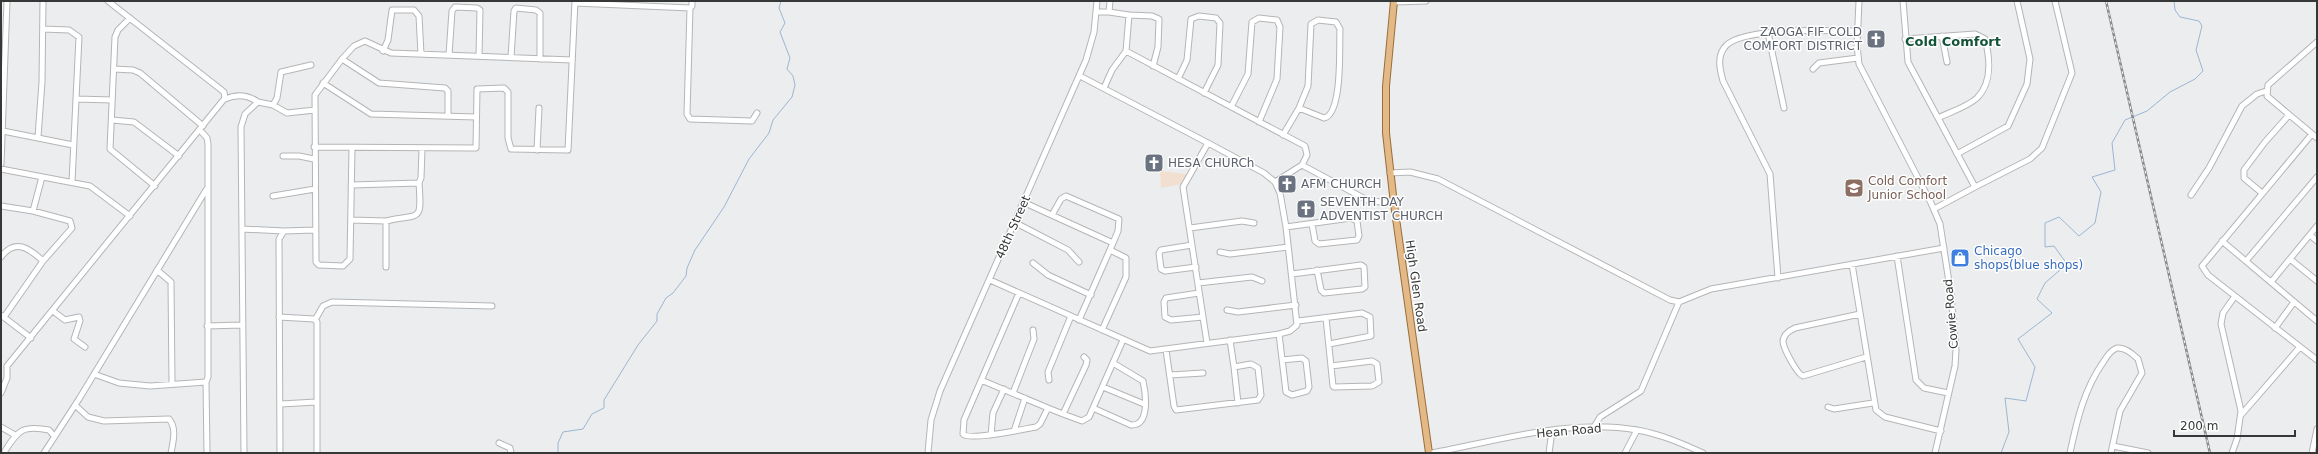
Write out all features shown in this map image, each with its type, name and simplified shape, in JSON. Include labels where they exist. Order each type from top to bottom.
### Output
[{"type":"main road","name":"High Glen Road","points":[[1394,2],[1386,86],[1386,133],[1394,204],[1429,453]]},
{"type":"street","points":[[1,164],[7,1]]},
{"type":"street","points":[[38,137],[43,1]]},
{"type":"street","points":[[108,1],[224,92],[225,99]]},
{"type":"street","points":[[692,1],[692,6],[690,8],[687,114],[690,119],[752,121],[755,119],[757,113]]},
{"type":"street","name":"48th Street","points":[[928,453],[928,437],[935,405],[1014,222],[1080,76],[1093,40],[1097,1]]},
{"type":"street","points":[[1109,12],[1110,1]]},
{"type":"street","points":[[1394,2],[1426,1]]},
{"type":"street","name":"Cowie Road","points":[[1859,1],[1857,31],[1858,58],[1865,79],[1934,209],[1940,224],[1951,295],[1956,350],[1941,431],[1935,453]]},
{"type":"street","points":[[1903,1],[1908,62],[1976,187]]},
{"type":"street","points":[[1957,154],[2008,126],[2027,84],[2030,59],[2016,1]]},
{"type":"street","points":[[1934,209],[2030,159],[2042,148],[2072,73],[2055,1]]},
{"type":"street","points":[[314,147],[422,149],[476,148],[478,88],[506,88],[508,92],[510,146],[512,149],[568,150],[575,2],[690,8]]},
{"type":"street","points":[[449,55],[452,11],[455,7],[477,8],[480,10],[479,56]]},
{"type":"street","points":[[511,57],[514,11],[516,8],[536,10],[540,13],[540,59]]},
{"type":"street","points":[[384,51],[388,40],[392,10],[414,10],[418,16],[421,54]]},
{"type":"street","points":[[1097,12],[1152,16],[1159,19],[1158,47],[1153,66]]},
{"type":"street","points":[[1104,88],[1112,70],[1126,50],[1129,15]]},
{"type":"street","points":[[1178,79],[1187,60],[1191,19],[1200,16],[1216,18],[1220,23],[1217,69],[1204,93]]},
{"type":"street","points":[[130,18],[116,33],[111,151],[155,186]]},
{"type":"street","points":[[1231,107],[1248,74],[1252,22],[1259,18],[1277,20],[1280,27],[1278,74],[1259,122]]},
{"type":"street","points":[[1283,135],[1299,108],[1308,86],[1311,24],[1318,20],[1336,22],[1340,29],[1338,91],[1330,116],[1324,118],[1299,108]]},
{"type":"street","points":[[43,29],[69,30],[78,37],[77,99],[73,145],[72,182]]},
{"type":"street","points":[[1778,278],[1770,174],[1744,126],[1720,71],[1720,56],[1727,44],[1745,36],[1768,33],[1857,31]]},
{"type":"street","points":[[1768,33],[1784,108]]},
{"type":"street","points":[[1905,39],[1980,35],[1985,39],[1988,48],[1990,68],[1983,87],[1976,98],[1938,118]]},
{"type":"street","points":[[1942,36],[1947,62]]},
{"type":"street","points":[[352,148],[350,259],[343,266],[316,263],[314,147],[316,92],[354,46],[365,41],[391,53],[572,60]]},
{"type":"street","points":[[2191,195],[2209,168],[2242,106],[2257,94],[2266,91],[2273,81],[2317,42]]},
{"type":"street","points":[[1126,50],[1153,66],[1307,148],[1308,155],[1302,165],[1275,182]]},
{"type":"street","points":[[1813,69],[1819,63],[1858,58]]},
{"type":"street","points":[[342,59],[379,84],[445,88],[448,91],[448,116]]},
{"type":"street","points":[[273,105],[277,98],[281,72],[311,65]]},
{"type":"street","points":[[114,69],[133,70],[140,73],[202,128],[208,140],[208,377],[206,382],[206,453]]},
{"type":"street","points":[[990,280],[1150,351],[1279,334],[1294,329],[1298,321],[1286,228],[1280,193],[1275,182],[1264,173],[1080,76]]},
{"type":"street","points":[[323,83],[371,114],[476,117]]},
{"type":"street","points":[[2266,91],[2267,96],[2317,138]]},
{"type":"street","points":[[1,393],[7,378],[7,366],[225,99],[234,95],[252,98],[258,102],[273,105],[287,113],[315,110]]},
{"type":"street","points":[[77,99],[112,100]]},
{"type":"street","points":[[244,453],[242,325],[242,127],[245,114],[258,102]]},
{"type":"street","points":[[537,150],[539,108]]},
{"type":"street","points":[[2262,193],[2244,178],[2244,170],[2265,142],[2289,115]]},
{"type":"street","points":[[112,120],[134,122],[179,156]]},
{"type":"street","points":[[3,131],[73,145]]},
{"type":"street","points":[[2312,134],[2203,264],[2202,269],[2317,360]]},
{"type":"street","points":[[1207,343],[1183,187],[1208,143]]},
{"type":"street","points":[[351,220],[386,221],[415,217],[418,214],[421,208],[419,183],[421,178],[422,149]]},
{"type":"street","points":[[282,156],[314,159]]},
{"type":"street","points":[[1302,165],[1367,200],[1394,204]]},
{"type":"street","points":[[1,169],[72,182],[93,188],[130,216]]},
{"type":"street","points":[[1390,174],[1410,172],[1438,179],[1670,300],[1679,302],[1712,289],[1944,248]]},
{"type":"street","points":[[33,211],[42,177]]},
{"type":"street","points":[[2246,261],[2317,177]]},
{"type":"street","points":[[351,185],[419,183]]},
{"type":"street","points":[[44,453],[207,189]]},
{"type":"street","points":[[273,196],[315,189]]},
{"type":"street","points":[[1052,215],[1061,199],[1066,196],[1119,219],[1118,231],[1079,320]]},
{"type":"street","points":[[1023,202],[1113,243]]},
{"type":"street","points":[[1,206],[33,211],[70,222],[72,224],[72,228],[44,261],[2,316],[31,338]]},
{"type":"street","points":[[1286,228],[1312,224],[1353,218],[1357,221],[1359,236],[1357,240],[1320,244],[1316,241],[1312,224]]},
{"type":"street","points":[[386,221],[386,267]]},
{"type":"street","points":[[1190,228],[1242,221],[1254,223]]},
{"type":"street","points":[[1014,222],[1068,250],[1079,262]]},
{"type":"street","points":[[2271,282],[2317,226]]},
{"type":"street","points":[[242,229],[284,231],[315,230]]},
{"type":"street","points":[[280,453],[280,239],[284,231]]},
{"type":"street","points":[[2310,235],[2317,241]]},
{"type":"street","points":[[2222,241],[2317,321]]},
{"type":"street","points":[[1192,245],[1161,250],[1159,253],[1161,269],[1165,271],[1196,268]]},
{"type":"street","points":[[1,257],[6,250],[13,246],[32,251],[44,261]]},
{"type":"street","points":[[1220,252],[1230,254],[1288,247]]},
{"type":"street","points":[[1102,330],[1128,271],[1126,258],[1110,250]]},
{"type":"street","points":[[1897,256],[1916,380],[1924,388],[1948,394]]},
{"type":"street","points":[[2290,259],[2317,281]]},
{"type":"street","points":[[1033,263],[1048,275],[1091,295]]},
{"type":"street","points":[[1852,264],[1873,403],[1876,410],[1885,417],[1941,431]]},
{"type":"street","points":[[1292,274],[1317,270],[1361,265],[1364,267],[1365,287],[1362,289],[1324,293],[1321,290],[1317,270]]},
{"type":"street","points":[[157,270],[170,282],[172,384]]},
{"type":"street","points":[[1198,283],[1252,277],[1262,281]]},
{"type":"street","points":[[1018,293],[964,420],[963,434],[967,437],[1014,431],[1038,426],[1048,408]]},
{"type":"street","points":[[1199,293],[1166,298],[1164,302],[1165,316],[1171,320],[1203,317]]},
{"type":"street","points":[[2232,453],[2237,439],[2240,416],[2237,390],[2221,324],[2223,312],[2235,296]]},
{"type":"street","points":[[317,453],[315,320],[323,306],[332,302],[492,306]]},
{"type":"street","points":[[1594,427],[1600,417],[1641,391],[1679,302]]},
{"type":"street","points":[[2275,328],[2294,302]]},
{"type":"street","points":[[1227,310],[1238,312],[1296,305]]},
{"type":"street","points":[[53,311],[65,320],[79,317],[80,321],[74,339],[85,347]]},
{"type":"street","points":[[1298,321],[1362,313],[1370,317],[1371,336],[1329,344]]},
{"type":"street","points":[[1860,314],[1795,328],[1784,336],[1784,345],[1797,373],[1803,376],[1866,358]]},
{"type":"street","points":[[1049,380],[1048,372],[1071,316]]},
{"type":"street","points":[[279,317],[315,320]]},
{"type":"street","points":[[1326,318],[1331,366],[1335,388],[1372,386],[1379,382],[1377,364],[1372,361],[1331,366]]},
{"type":"street","points":[[207,326],[242,325]]},
{"type":"street","points":[[1013,393],[1034,339],[1033,330]]},
{"type":"street","points":[[1279,334],[1282,360],[1288,394],[1292,395],[1307,391],[1309,387],[1306,361],[1302,358],[1282,360]]},
{"type":"street","points":[[981,380],[1063,414],[1079,420],[1084,420],[1093,408],[1123,340]]},
{"type":"street","points":[[1230,340],[1238,402]]},
{"type":"street","points":[[2240,416],[2300,347]]},
{"type":"street","points":[[2070,453],[2079,410],[2087,390],[2109,354],[2117,348],[2123,348],[2138,359],[2142,373],[2120,411],[2111,453]]},
{"type":"street","points":[[1166,350],[1174,406],[1178,411],[1260,399],[1259,370],[1257,366],[1251,364],[1234,367]]},
{"type":"street","points":[[1063,414],[1086,365],[1087,360],[1084,357]]},
{"type":"street","points":[[1093,408],[1134,425],[1143,420],[1144,404],[1142,379],[1113,363]]},
{"type":"street","points":[[1170,375],[1203,373]]},
{"type":"street","points":[[94,374],[119,384],[150,386],[206,382]]},
{"type":"street","points":[[1102,387],[1144,404]]},
{"type":"street","points":[[991,434],[993,413],[1004,389]]},
{"type":"street","points":[[1014,431],[1025,398]]},
{"type":"street","points":[[281,404],[316,402]]},
{"type":"street","points":[[1828,407],[1834,409],[1873,403]]},
{"type":"street","points":[[75,405],[88,417],[104,421],[169,419],[173,423],[174,438],[171,453]]},
{"type":"street","points":[[1,427],[15,435]]},
{"type":"street","name":"Hean Road","points":[[1432,453],[1552,431],[1594,427],[1637,430],[1667,437],[1703,453]]},
{"type":"street","points":[[5,451],[15,435],[23,430],[33,428],[49,430],[54,436]]},
{"type":"street","points":[[2312,453],[2317,429]]},
{"type":"street","points":[[1625,453],[1637,430]]},
{"type":"street","points":[[1549,453],[1552,431]]},
{"type":"street","points":[[499,443],[510,448],[511,453]]},
{"type":"street","points":[[2112,446],[2148,453]]},
{"type":"shaded area","points":[[1160,171],[1186,174],[1181,184],[1161,188]]},
{"type":"waterway","points":[[558,453],[558,443],[563,432],[583,429],[592,414],[604,408],[604,400],[638,345],[657,321],[657,314],[666,298],[673,293],[686,276],[687,268],[695,250],[724,207],[749,159],[769,133],[773,120],[792,97],[795,85],[793,76],[787,69],[790,58],[780,32],[785,23],[779,8],[781,1]]},
{"type":"waterway","points":[[2001,453],[2009,432],[2005,398],[2026,401],[2035,367],[2018,339],[2052,313],[2037,299],[2045,283],[2067,264],[2054,246],[2045,247],[2045,223],[2059,217],[2079,236],[2095,223],[2101,192],[2092,177],[2115,170],[2112,143],[2125,120],[2147,111],[2170,92],[2195,79],[2203,71],[2196,50],[2202,26],[2199,21],[2180,17],[2175,10],[2174,1]]},
{"type":"railway","points":[[2106,1],[2210,453]]},
{"type":"place","name":"ZAOGA FIF COLD COMFORT DISTRICT","points":[[1876,39]]},
{"type":"place","name":"HESA CHURCh","points":[[1154,163]]},
{"type":"place","name":"AFM CHURCH","points":[[1287,184]]},
{"type":"place","name":"Cold Comfort Junior School","points":[[1854,188]]},
{"type":"place","name":"SEVENTH DAY ADVENTIST CHURCH","points":[[1306,209]]},
{"type":"place","name":"Chicago shops(blue shops)","points":[[1960,258]]},
{"type":"district","name":"Cold Comfort","points":[[1953,41]]}]
